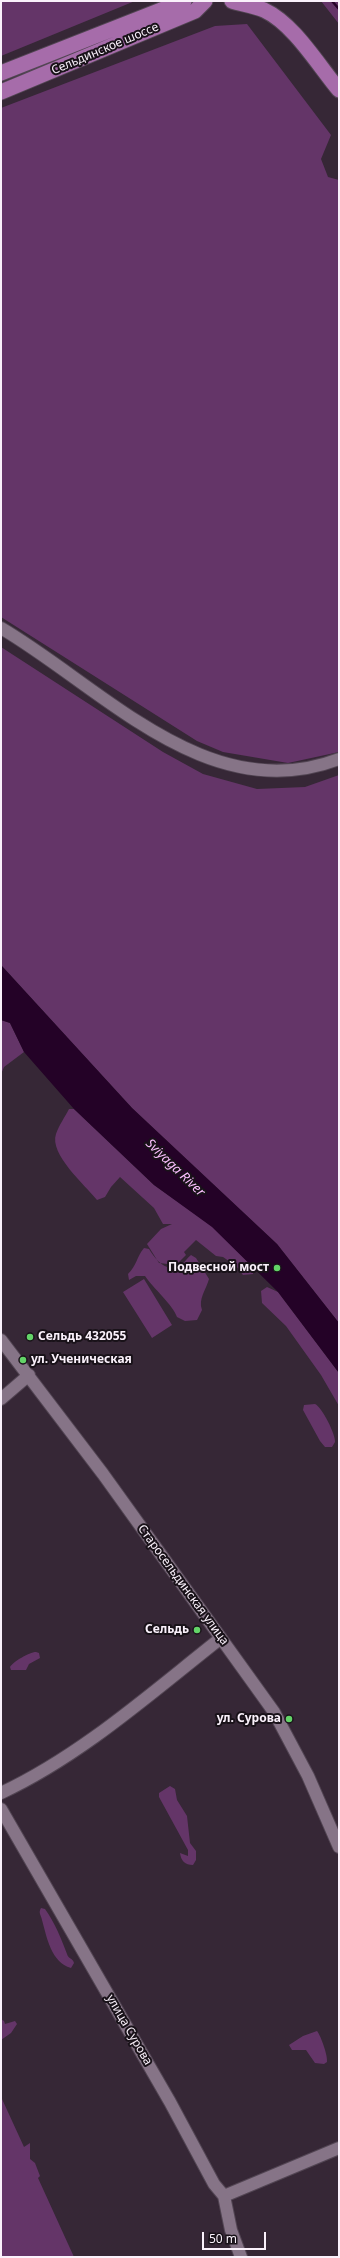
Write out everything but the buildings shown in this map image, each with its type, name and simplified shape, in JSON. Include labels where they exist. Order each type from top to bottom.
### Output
[{"type":"main road","name":"Сельдинское шоссе","points":[[1,73],[184,1]]},
{"type":"main road","points":[[202,1],[215,1]]},
{"type":"main road","name":"Сельдинское шоссе","points":[[1,92],[195,11],[205,1]]},
{"type":"main road","points":[[232,1],[263,10],[278,18],[292,31],[339,90]]},
{"type":"street","points":[[1,628],[161,736],[195,754],[232,766],[264,771],[300,770],[339,759]]},
{"type":"street","name":"Старосельдинская улица","points":[[1,1340],[253,1680],[285,1732],[308,1776],[339,1847]]},
{"type":"street","points":[[1,1399],[28,1375]]},
{"type":"street","points":[[1,1793],[21,1784],[69,1755],[221,1638]]},
{"type":"street","name":"улица Сурова","points":[[1,1810],[170,2102],[214,2184],[224,2196],[231,2230],[241,2257]]},
{"type":"street","points":[[224,2196],[339,2148]]},
{"type":"shaded area","points":[[1,1],[135,1],[1,56]]},
{"type":"shaded area","points":[[321,1],[339,1],[339,24]]},
{"type":"shaded area","points":[[247,24],[331,135],[321,159],[328,177],[339,180],[339,752],[288,763],[223,752],[197,741],[1,617],[1,108],[215,26]]},
{"type":"shaded area","points":[[1,647],[163,752],[203,774],[257,789],[305,787],[339,775],[339,1323],[277,1244],[132,1108],[1,965]]},
{"type":"shaded area","points":[[1,1020],[10,1023],[24,1052],[4,1067],[1,1074]]},
{"type":"shaded area","points":[[69,1109],[74,1109],[154,1185],[212,1226],[254,1268],[253,1274],[243,1275],[236,1266],[223,1257],[216,1256],[196,1240],[184,1252],[186,1255],[176,1265],[159,1263],[147,1244],[161,1229],[172,1224],[163,1224],[154,1208],[120,1177],[105,1197],[97,1200],[69,1169],[63,1160],[55,1142],[60,1124]]},
{"type":"shaded area","points":[[144,1248],[149,1249],[162,1265],[172,1268],[183,1263],[191,1255],[196,1258],[209,1279],[201,1302],[202,1310],[197,1320],[185,1321],[177,1317],[175,1312],[145,1276],[136,1276],[129,1280],[128,1274]]},
{"type":"shaded area","points":[[144,1279],[172,1325],[152,1338],[123,1292]]},
{"type":"shaded area","points":[[267,1287],[278,1292],[339,1373],[339,1406],[321,1375],[286,1326],[262,1303],[261,1291]]},
{"type":"shaded area","points":[[315,1404],[325,1415],[335,1438],[335,1442],[332,1447],[325,1447],[320,1441],[303,1410],[304,1405]]},
{"type":"shaded area","points":[[36,1652],[39,1653],[40,1658],[29,1664],[26,1670],[11,1670],[10,1667],[18,1660],[25,1655]]},
{"type":"shaded area","points":[[170,1786],[175,1789],[177,1800],[187,1816],[190,1843],[196,1851],[196,1860],[193,1865],[184,1862],[181,1858],[180,1853],[188,1856],[188,1850],[159,1797],[159,1793]]},
{"type":"shaded area","points":[[41,1908],[45,1909],[49,1914],[68,1956],[74,1963],[71,1968],[64,1965],[54,1955],[48,1942],[40,1914]]},
{"type":"shaded area","points":[[1,2019],[5,2024],[15,2021],[17,2024],[11,2033],[1,2040]]},
{"type":"shaded area","points":[[317,2031],[326,2055],[327,2062],[324,2064],[315,2063],[306,2050],[292,2050],[289,2045],[303,2036]]},
{"type":"shaded area","points":[[2,2099],[24,2147],[30,2143],[30,2159],[35,2163],[40,2176],[38,2178],[74,2257],[1,2257]]},
{"type":"water","name":"Sviyaga River","points":[[1,965],[132,1108],[277,1244],[339,1323],[339,1373],[278,1292],[212,1227],[154,1185],[74,1109],[24,1052],[10,1023],[1,1020]]},
{"type":"waterway","points":[[332,1],[339,9]]},
{"type":"place","name":"Подвесной мост","points":[[277,1268]]},
{"type":"place","name":"Сельдь 432055","points":[[30,1337]]},
{"type":"place","name":"ул. Ученическая","points":[[23,1360]]},
{"type":"place","name":"Сельдь","points":[[197,1630]]},
{"type":"place","name":"ул. Сурова","points":[[289,1719]]}]
